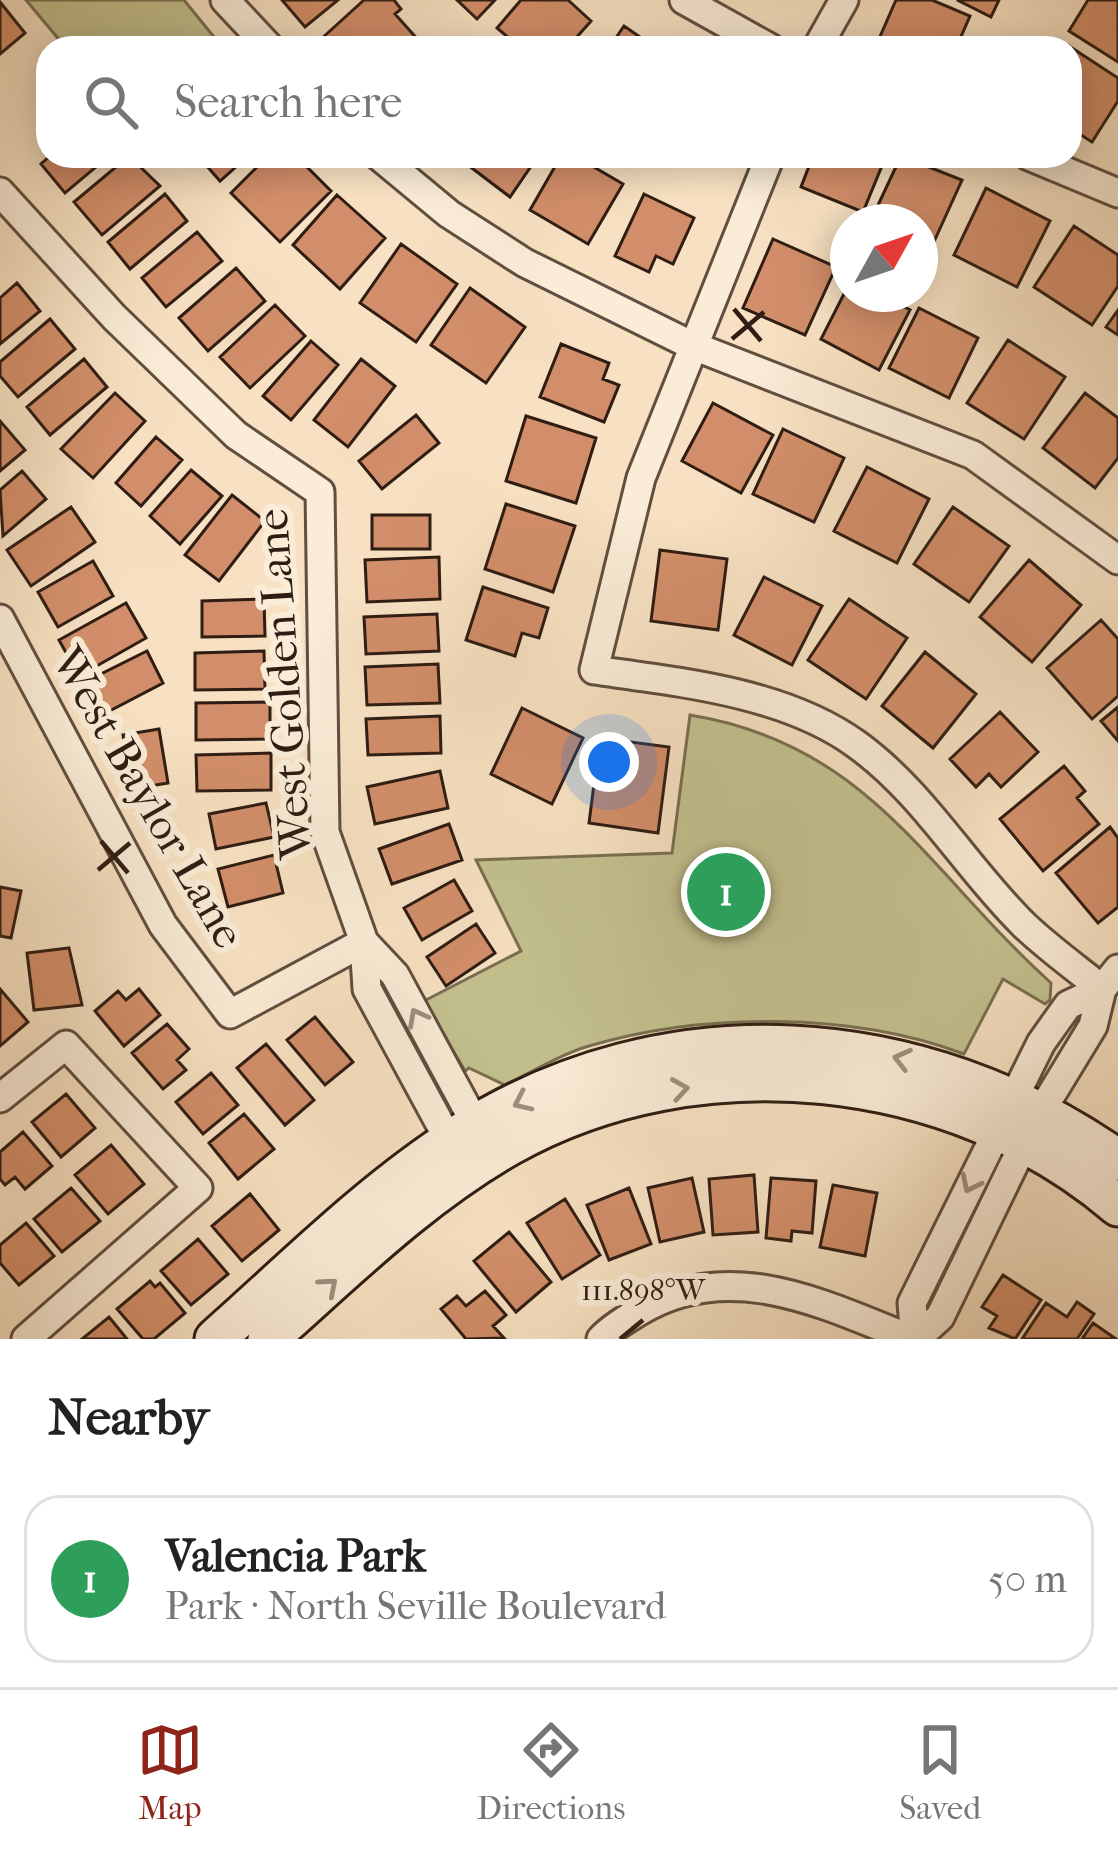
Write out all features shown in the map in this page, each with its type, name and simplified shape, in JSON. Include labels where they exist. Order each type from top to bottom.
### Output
[{"type":"street","points":[[225,0],[259,36]]},
{"type":"street","points":[[684,0],[748,36]]},
{"type":"street","points":[[824,36],[844,0]]},
{"type":"street","points":[[393,168],[449,214],[525,263],[692,345],[973,455],[1118,560]]},
{"type":"street","points":[[601,1339],[666,1295],[728,1283],[797,1293],[914,1339],[940,1317],[1068,1005],[1110,979],[1026,927],[911,791],[854,742],[789,711],[728,694],[594,670],[641,478],[765,168]]},
{"type":"street","points":[[1058,168],[1118,193]]},
{"type":"street","name":"West Golden Lane","points":[[0,191],[114,317],[236,435],[320,492],[325,832],[364,942],[395,975],[471,1149]]},
{"type":"street","name":"West Baylor Lane","points":[[0,619],[163,925],[230,1014],[364,942]]},
{"type":"street","points":[[215,1339],[392,1184],[471,1149],[599,1070],[667,1053],[752,1043],[891,1056],[973,1079],[1118,1206]]},
{"type":"street","points":[[0,1099],[66,1045],[82,1055],[198,1188],[26,1339]]},
{"type":"street","points":[[1018,1121],[1118,1160]]},
{"type":"street","points":[[268,1339],[471,1149]]},
{"type":"shaded area","points":[[26,0],[184,0],[213,36],[56,36]]},
{"type":"shaded area","points":[[690,715],[752,730],[804,753],[850,783],[891,818],[1051,983],[1050,1000],[1045,1004],[1003,979],[964,1054],[875,1030],[778,1021],[633,1035],[557,1058],[505,1085],[469,1068],[465,1071],[424,1001],[521,951],[476,860],[672,853]]},
{"type":"building","points":[[282,0],[338,0],[305,27]]},
{"type":"building","points":[[364,0],[394,0],[401,9],[395,14],[415,36],[324,36]]},
{"type":"building","points":[[457,0],[495,0],[477,19]]},
{"type":"building","points":[[521,0],[568,0],[591,21],[578,36],[507,36],[497,28]]},
{"type":"building","points":[[896,0],[932,0],[970,16],[961,36],[880,36]]},
{"type":"building","points":[[957,0],[999,0],[991,17]]},
{"type":"building","points":[[1088,0],[1118,0],[1118,62],[1082,36],[1069,31]]},
{"type":"building","points":[[0,2],[25,33],[0,54]]},
{"type":"building","points":[[624,26],[639,36],[617,36]]},
{"type":"building","points":[[1082,54],[1118,78],[1118,101],[1092,142],[1082,136]]},
{"type":"building","points":[[44,168],[95,168],[65,193]]},
{"type":"building","points":[[115,168],[141,168],[160,186],[102,235],[74,202]]},
{"type":"building","points":[[209,168],[235,168],[220,181]]},
{"type":"building","points":[[256,168],[308,168],[331,191],[280,242],[231,193]]},
{"type":"building","points":[[472,168],[530,168],[510,197]]},
{"type":"building","points":[[554,168],[596,168],[623,184],[588,244],[530,210]]},
{"type":"building","points":[[808,168],[881,168],[866,204],[843,204],[801,187]]},
{"type":"building","points":[[895,168],[932,168],[962,180],[938,233],[938,204],[879,204]]},
{"type":"building","points":[[986,188],[1050,221],[1017,287],[954,255]]},
{"type":"building","points":[[165,194],[187,221],[130,269],[108,242]]},
{"type":"building","points":[[644,194],[694,218],[673,264],[656,256],[649,272],[615,256]]},
{"type":"building","points":[[337,195],[385,238],[340,289],[293,245]]},
{"type":"building","points":[[1074,226],[1118,255],[1118,286],[1092,325],[1034,287]]},
{"type":"building","points":[[197,232],[222,261],[166,307],[142,278]]},
{"type":"building","points":[[773,239],[830,264],[830,280],[805,335],[743,308]]},
{"type":"building","points":[[401,244],[457,284],[416,342],[360,303]]},
{"type":"building","points":[[236,268],[265,301],[208,351],[179,318]]},
{"type":"building","points":[[17,283],[40,311],[0,344],[0,298]]},
{"type":"building","points":[[470,288],[525,327],[486,383],[431,345]]},
{"type":"building","points":[[275,305],[305,336],[250,388],[220,357]]},
{"type":"building","points":[[1118,310],[1118,335],[1106,327]]},
{"type":"building","points":[[835,312],[909,312],[879,370],[821,339]]},
{"type":"building","points":[[917,312],[927,312],[978,338],[949,398],[889,368]]},
{"type":"building","points":[[50,319],[75,349],[18,397],[0,376],[0,362]]},
{"type":"building","points":[[1008,340],[1065,377],[1024,439],[967,403]]},
{"type":"building","points":[[311,341],[338,365],[291,420],[263,396]]},
{"type":"building","points":[[561,344],[609,363],[603,379],[619,385],[604,422],[540,397]]},
{"type":"building","points":[[84,359],[107,387],[50,435],[27,407]]},
{"type":"building","points":[[361,359],[395,386],[348,447],[314,420]]},
{"type":"building","points":[[115,393],[145,421],[93,478],[61,449]]},
{"type":"building","points":[[1085,393],[1118,418],[1118,458],[1095,488],[1043,448]]},
{"type":"building","points":[[713,403],[773,435],[741,493],[682,461]]},
{"type":"building","points":[[416,415],[439,443],[382,489],[359,461]]},
{"type":"building","points":[[526,416],[596,438],[576,503],[506,481]]},
{"type":"building","points":[[0,421],[25,450],[0,471]]},
{"type":"building","points":[[783,429],[844,458],[814,522],[753,494]]},
{"type":"building","points":[[156,437],[182,460],[141,506],[116,483]]},
{"type":"building","points":[[867,467],[929,499],[897,563],[834,531]]},
{"type":"building","points":[[191,470],[222,496],[180,544],[150,516]]},
{"type":"building","points":[[22,471],[46,499],[3,536],[0,490]]},
{"type":"building","points":[[232,495],[265,521],[219,581],[185,555]]},
{"type":"building","points":[[506,504],[575,526],[553,592],[485,569]]},
{"type":"building","points":[[71,507],[95,542],[31,586],[7,550]]},
{"type":"building","points":[[953,507],[1009,546],[969,602],[914,564]]},
{"type":"building","points":[[372,515],[430,515],[430,549],[372,549]]},
{"type":"building","points":[[660,550],[727,559],[718,630],[651,621]]},
{"type":"building","points":[[439,557],[440,599],[367,602],[365,560]]},
{"type":"building","points":[[1029,560],[1081,605],[1032,662],[980,617]]},
{"type":"building","points":[[93,561],[113,596],[58,627],[38,592]]},
{"type":"building","points":[[764,577],[822,606],[792,665],[734,635]]},
{"type":"building","points":[[483,587],[548,608],[539,638],[522,633],[515,656],[466,640]]},
{"type":"building","points":[[264,599],[265,636],[202,637],[202,601]]},
{"type":"building","points":[[849,599],[907,638],[866,699],[808,660]]},
{"type":"building","points":[[126,603],[146,638],[79,676],[59,640]]},
{"type":"building","points":[[437,614],[439,651],[366,654],[364,617]]},
{"type":"building","points":[[1101,620],[1118,639],[1118,696],[1092,719],[1047,668]]},
{"type":"building","points":[[147,651],[163,683],[98,717],[81,684]]},
{"type":"building","points":[[264,651],[265,689],[195,690],[195,653]]},
{"type":"building","points":[[925,652],[976,694],[933,748],[882,706]]},
{"type":"building","points":[[438,664],[440,703],[367,705],[365,667]]},
{"type":"building","points":[[270,702],[270,739],[196,740],[196,703]]},
{"type":"building","points":[[1118,707],[1118,741],[1101,721]]},
{"type":"building","points":[[522,708],[583,738],[552,804],[491,774]]},
{"type":"building","points":[[1000,712],[1038,752],[1001,787],[989,774],[976,787],[950,759]]},
{"type":"building","points":[[440,716],[441,753],[368,755],[366,719]]},
{"type":"building","points":[[159,729],[168,783],[132,789],[123,735]]},
{"type":"building","points":[[600,738],[669,747],[658,833],[589,823]]},
{"type":"building","points":[[271,753],[271,790],[197,791],[196,755]]},
{"type":"building","points":[[1064,766],[1085,791],[1077,798],[1099,824],[1043,871],[1000,819]]},
{"type":"building","points":[[440,771],[448,808],[375,824],[367,787]]},
{"type":"building","points":[[266,803],[274,837],[216,849],[209,814]]},
{"type":"building","points":[[449,824],[462,860],[392,884],[379,849]]},
{"type":"building","points":[[1110,827],[1118,838],[1118,907],[1098,923],[1056,873]]},
{"type":"building","points":[[274,855],[283,893],[228,907],[218,869]]},
{"type":"building","points":[[454,880],[472,911],[422,940],[404,908]]},
{"type":"building","points":[[0,887],[21,891],[11,938],[0,936]]},
{"type":"building","points":[[476,924],[495,953],[446,986],[427,957]]},
{"type":"building","points":[[69,948],[82,1005],[34,1010],[27,953]]},
{"type":"building","points":[[0,989],[28,1022],[0,1046]]},
{"type":"building","points":[[139,989],[160,1015],[124,1046],[95,1011],[118,991],[126,1000]]},
{"type":"building","points":[[315,1017],[353,1062],[325,1085],[287,1040]]},
{"type":"building","points":[[167,1024],[189,1049],[177,1060],[186,1070],[163,1089],[132,1053]]},
{"type":"building","points":[[266,1044],[314,1100],[285,1125],[237,1068]]},
{"type":"building","points":[[211,1073],[238,1105],[203,1134],[176,1102]]},
{"type":"building","points":[[66,1094],[95,1128],[61,1157],[32,1122]]},
{"type":"building","points":[[244,1114],[274,1149],[238,1179],[209,1143]]},
{"type":"building","points":[[23,1132],[52,1166],[25,1189],[15,1177],[5,1185],[0,1179],[0,1152]]},
{"type":"building","points":[[111,1145],[144,1184],[108,1214],[75,1175]]},
{"type":"building","points":[[754,1175],[758,1232],[713,1235],[709,1179]]},
{"type":"building","points":[[692,1178],[704,1232],[660,1242],[648,1188]]},
{"type":"building","points":[[771,1178],[816,1181],[812,1233],[792,1231],[791,1241],[766,1238]]},
{"type":"building","points":[[833,1185],[877,1193],[865,1256],[820,1247]]},
{"type":"building","points":[[71,1188],[100,1221],[62,1252],[34,1219]]},
{"type":"building","points":[[629,1188],[651,1244],[609,1260],[587,1205]]},
{"type":"building","points":[[250,1194],[279,1230],[242,1261],[212,1226]]},
{"type":"building","points":[[565,1199],[600,1255],[562,1279],[527,1223]]},
{"type":"building","points":[[26,1223],[54,1256],[19,1285],[0,1263],[0,1245]]},
{"type":"building","points":[[509,1232],[551,1282],[516,1312],[474,1261]]},
{"type":"building","points":[[198,1239],[228,1274],[191,1305],[161,1271]]},
{"type":"building","points":[[1003,1275],[1041,1300],[1015,1339],[989,1328],[997,1316],[982,1307]]},
{"type":"building","points":[[150,1281],[155,1287],[160,1283],[185,1313],[154,1339],[143,1339],[117,1309]]},
{"type":"building","points":[[485,1291],[506,1315],[493,1326],[504,1338],[466,1339],[441,1309],[457,1296],[466,1306]]},
{"type":"building","points":[[1077,1302],[1094,1314],[1077,1339],[1022,1339],[1046,1303],[1067,1317]]},
{"type":"building","points":[[109,1317],[127,1339],[82,1339]]},
{"type":"building","points":[[1093,1323],[1116,1339],[1082,1339]]},
{"type":"place","name":"Valencia Park","points":[[726,892]]}]
